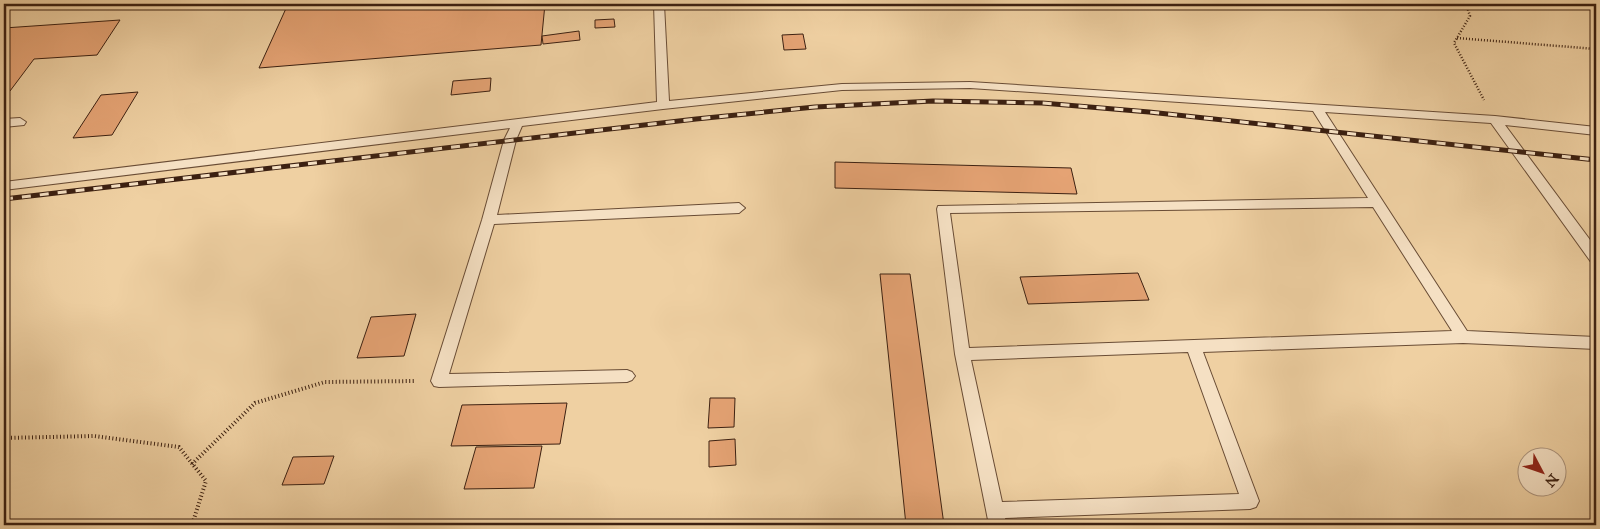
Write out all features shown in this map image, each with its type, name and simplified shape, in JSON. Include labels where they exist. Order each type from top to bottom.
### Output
[{"type":"lane","points":[[659,4],[663,105]]},
{"type":"lane","points":[[4,186],[663,105],[842,87],[970,85],[1495,120],[1596,131]]},
{"type":"lane","points":[[1317,108],[1463,337]]},
{"type":"lane","points":[[1495,120],[1596,258]]},
{"type":"lane","points":[[4,123],[20,122]]},
{"type":"lane","points":[[518,123],[510,140],[489,220],[439,381],[626,376]]},
{"type":"lane","points":[[1193,346],[1250,501],[996,518],[962,354],[944,209],[1376,202]]},
{"type":"lane","points":[[489,220],[740,208]]},
{"type":"lane","points":[[962,354],[1463,337],[1596,344]]},
{"type":"path","points":[[1466,4],[1470,16],[1454,43],[1495,120]]},
{"type":"path","points":[[1457,38],[1596,49]]},
{"type":"path","points":[[192,464],[255,403],[325,382],[439,381]]},
{"type":"path","points":[[4,438],[94,436],[178,447],[206,481],[192,525]]},
{"type":"building","points":[[288,4],[545,4],[541,45],[259,68]]},
{"type":"building","points":[[614,19],[615,27],[595,28],[595,20]]},
{"type":"building","points":[[120,20],[97,55],[34,59],[10,91],[4,92],[4,28]]},
{"type":"building","points":[[579,31],[580,40],[543,44],[542,36]]},
{"type":"building","points":[[803,34],[806,49],[784,50],[782,35]]},
{"type":"building","points":[[491,78],[490,91],[451,95],[453,81]]},
{"type":"building","points":[[138,92],[112,135],[73,138],[101,95]]},
{"type":"building","points":[[835,162],[1071,168],[1077,194],[835,188]]},
{"type":"building","points":[[1138,273],[1149,300],[1028,304],[1020,277]]},
{"type":"building","points":[[880,274],[910,274],[944,525],[906,525]]},
{"type":"building","points":[[416,314],[404,356],[357,358],[371,317]]},
{"type":"building","points":[[710,398],[735,398],[734,427],[708,428]]},
{"type":"building","points":[[567,403],[560,444],[451,446],[462,405]]},
{"type":"building","points":[[735,439],[736,465],[709,467],[709,441]]},
{"type":"building","points":[[542,446],[534,488],[464,489],[476,447]]},
{"type":"building","points":[[334,456],[324,484],[282,485],[293,457]]},
{"type":"railway","points":[[4,199],[696,119],[815,107],[933,101],[1042,103],[1149,112],[1596,160]]}]
